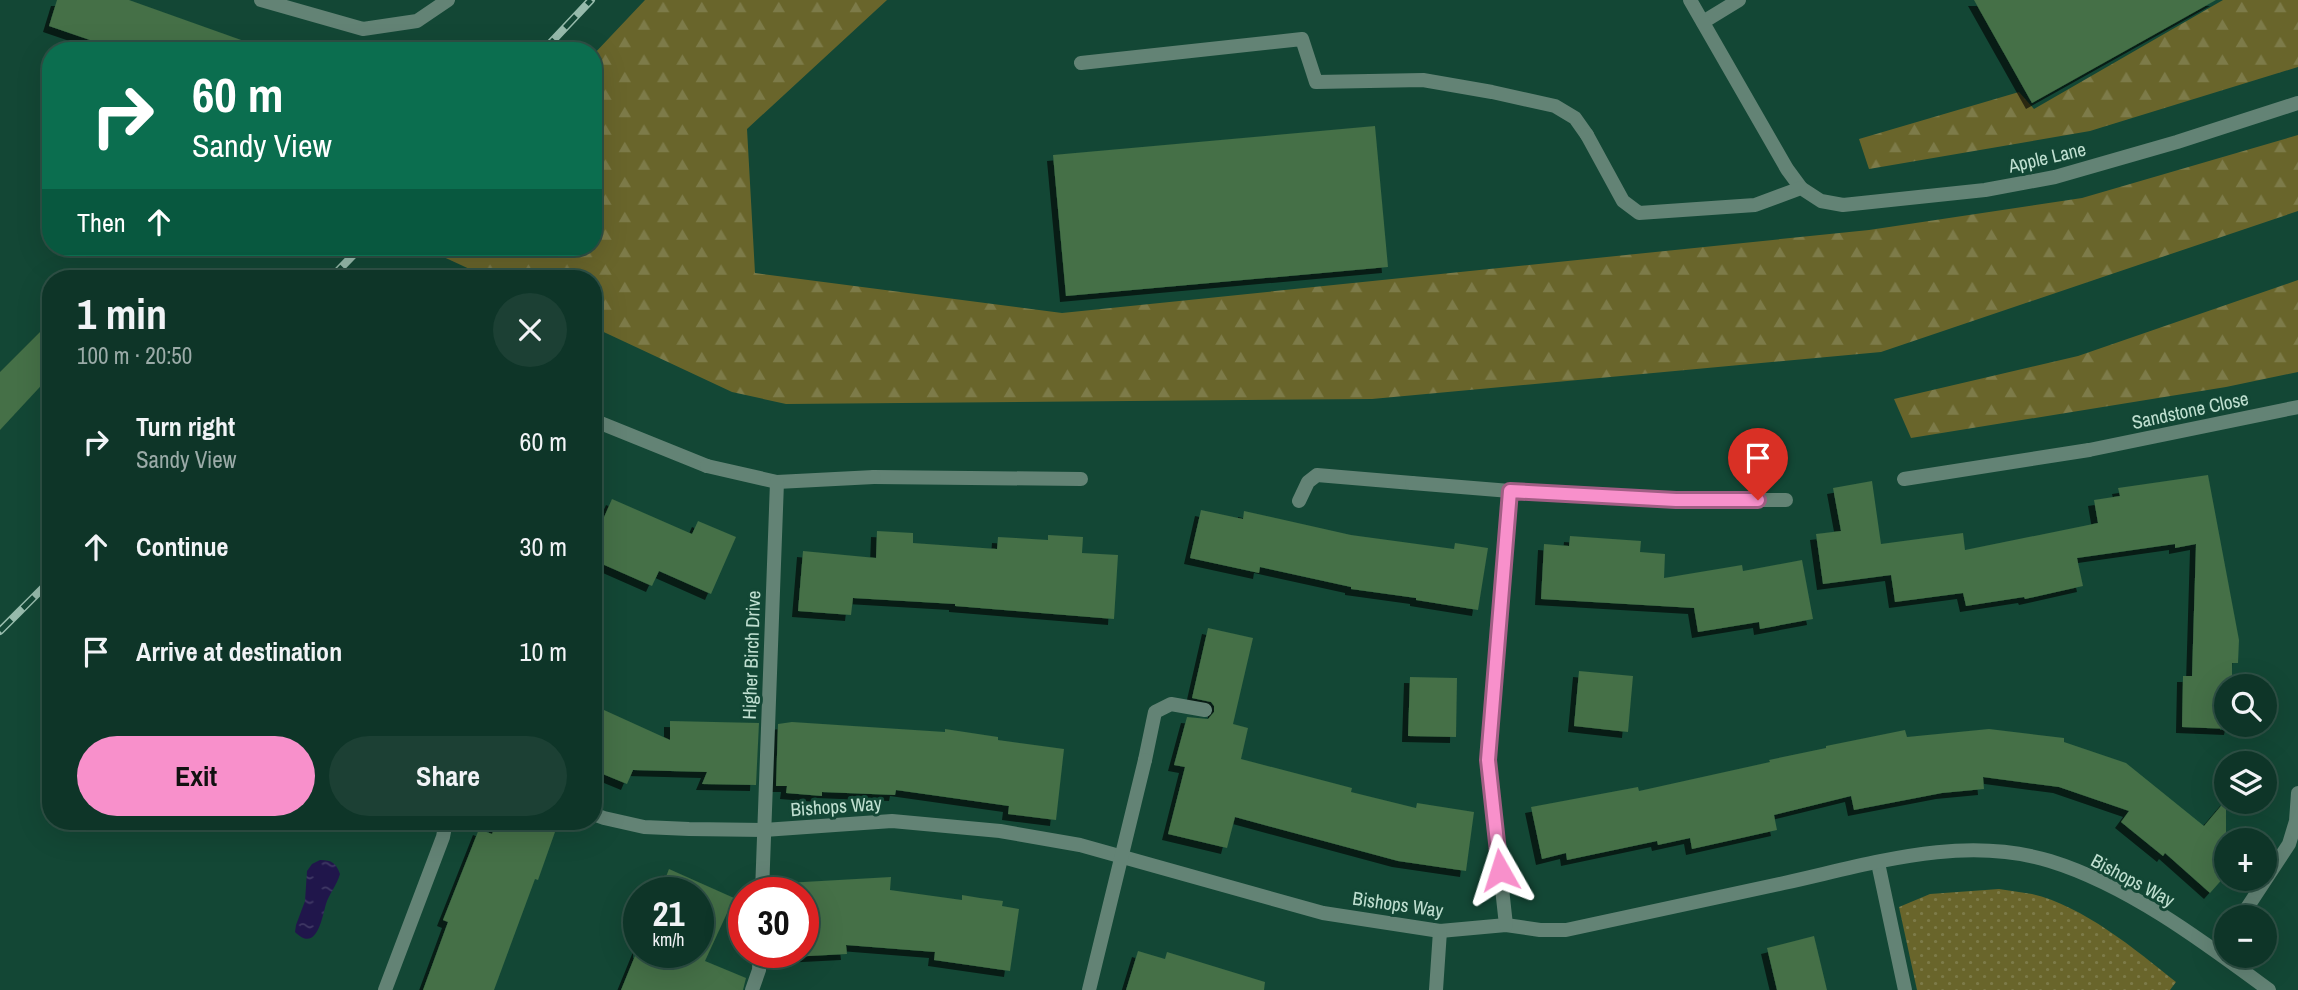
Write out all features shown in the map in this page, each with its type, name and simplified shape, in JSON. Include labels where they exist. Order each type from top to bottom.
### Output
[{"type":"street","points":[[261,0],[363,29],[417,21],[448,0]]},
{"type":"street","name":"Apple Lane","points":[[1690,0],[1787,169],[1801,188],[1821,201],[1843,205],[1985,190],[2055,177],[2298,103]]},
{"type":"street","points":[[1703,23],[1739,0]]},
{"type":"street","points":[[1081,63],[1302,39],[1316,82],[1423,80],[1555,106],[1575,118],[1623,201],[1639,213],[1755,205],[1801,188]]},
{"type":"street","name":"Sandstone Close","points":[[1904,479],[2089,450],[2298,407]]},
{"type":"street","points":[[602,424],[707,466],[777,482],[874,477],[1081,479]]},
{"type":"street","points":[[1299,501],[1308,482],[1317,475],[1510,491],[1676,500],[1786,500]]},
{"type":"street","name":"Higher Birch Drive","points":[[762,877],[777,482]]},
{"type":"street","points":[[1506,925],[1488,760],[1510,491]]},
{"type":"street","points":[[1089,990],[1123,856],[1155,712],[1171,704],[1205,710]]},
{"type":"street","points":[[2249,905],[2288,844],[2295,821],[2298,793]]},
{"type":"street","name":"Bishops Way","points":[[602,817],[644,827],[689,830],[764,830],[892,821],[1000,831],[1080,845],[1323,913],[1440,931],[1506,925],[1540,930],[1566,929],[1899,858],[1962,850],[2001,850],[2050,861],[2105,882],[2214,943]]},
{"type":"street","points":[[385,990],[444,830]]},
{"type":"street","points":[[1878,863],[1905,990]]},
{"type":"street","points":[[1436,990],[1440,931]]},
{"type":"street","points":[[752,990],[759,968]]},
{"type":"street","name":"Bishops Way","points":[[2245,968],[2269,990]]},
{"type":"green space","points":[[645,0],[887,0],[747,129],[755,273],[1062,313],[1869,230],[2082,198],[2298,135],[2298,211],[1881,352],[1372,399],[786,404],[732,392],[602,331],[602,270],[472,270],[441,256],[602,256],[602,45]]},
{"type":"green space","points":[[2223,0],[2298,0],[2298,67],[2090,131],[1869,169],[1859,139],[2019,92],[2034,109]]},
{"type":"green space","points":[[2298,280],[2298,372],[2226,387],[1911,438],[1894,399],[2078,356]]},
{"type":"green space","points":[[1999,889],[2032,894],[2070,908],[2108,930],[2176,982],[2170,990],[1917,990],[1899,907],[1930,894]]},
{"type":"water","points":[[320,860],[333,863],[340,874],[327,900],[317,931],[309,939],[302,938],[295,932],[305,901],[307,871],[312,864]]},
{"type":"building","points":[[57,0],[129,0],[247,42],[96,42],[49,26]]},
{"type":"building","points":[[1974,0],[2216,0],[2032,103]]},
{"type":"building","points":[[1375,126],[1388,267],[1066,296],[1053,155]]},
{"type":"building","points":[[42,330],[42,385],[0,430],[0,372]]},
{"type":"building","points":[[2208,475],[2239,640],[2238,663],[2232,663],[2232,674],[2214,674],[2214,728],[2182,727],[2183,676],[2192,676],[2196,544],[2175,548],[2175,544],[2077,558],[2083,586],[2025,599],[2024,597],[1966,606],[1963,593],[1895,602],[1891,575],[1823,584],[1816,534],[1841,531],[1833,488],[1872,481],[1881,544],[1963,533],[1965,550],[2098,523],[2094,500],[2120,496],[2118,488]]},
{"type":"building","points":[[612,499],[692,534],[698,521],[736,537],[711,594],[659,571],[652,586],[602,564],[602,522]]},
{"type":"building","points":[[1201,510],[1243,519],[1244,511],[1351,535],[1454,549],[1455,543],[1488,548],[1478,610],[1351,589],[1260,567],[1259,573],[1190,558]]},
{"type":"building","points":[[877,531],[913,533],[913,543],[997,549],[998,537],[1048,540],[1048,535],[1083,537],[1082,553],[1118,555],[1114,619],[955,604],[853,598],[851,615],[798,611],[803,551],[876,558]]},
{"type":"building","points":[[1570,536],[1641,541],[1640,552],[1665,554],[1664,578],[1742,565],[1743,571],[1802,560],[1813,619],[1760,629],[1759,622],[1698,632],[1694,608],[1541,599],[1544,544],[1569,546]]},
{"type":"building","points":[[1208,628],[1253,638],[1233,724],[1248,728],[1241,759],[1352,788],[1351,792],[1416,808],[1417,803],[1474,812],[1466,871],[1398,861],[1235,817],[1227,848],[1168,834],[1185,767],[1174,765],[1187,717],[1208,719],[1214,712],[1211,702],[1192,698]]},
{"type":"building","points":[[1579,671],[1633,676],[1628,732],[1574,726]]},
{"type":"building","points":[[1410,677],[1457,678],[1456,737],[1408,736]]},
{"type":"building","points":[[602,709],[670,740],[670,721],[759,723],[756,785],[702,784],[707,772],[633,770],[627,784],[602,774]]},
{"type":"building","points":[[792,722],[945,732],[945,729],[1064,749],[1056,820],[1008,814],[1009,806],[896,790],[895,795],[822,792],[822,796],[786,793],[787,786],[776,786],[778,724]]},
{"type":"building","points":[[1989,729],[2064,738],[2064,742],[2126,763],[2204,826],[2214,814],[2226,814],[2226,828],[2214,828],[2214,888],[2210,893],[2165,853],[2163,856],[2121,822],[2129,811],[2059,787],[1983,777],[1984,789],[1942,793],[1854,810],[1851,796],[1774,815],[1777,830],[1692,849],[1690,838],[1658,845],[1657,841],[1567,860],[1566,853],[1542,859],[1531,807],[1638,787],[1639,791],[1905,730],[1907,737]]},
{"type":"building","points":[[479,830],[492,834],[494,830],[555,832],[494,990],[423,990],[448,922],[443,920]]},
{"type":"building","points":[[669,869],[687,877],[666,877]]},
{"type":"building","points":[[891,877],[890,890],[962,900],[962,895],[1003,901],[1002,906],[1019,909],[1010,971],[934,960],[935,952],[846,945],[847,954],[819,955],[819,881]]},
{"type":"building","points":[[714,889],[728,895],[728,911],[714,941]]},
{"type":"building","points":[[1814,936],[1827,990],[1777,990],[1767,948]]},
{"type":"building","points":[[1138,951],[1165,959],[1167,952],[1265,982],[1264,990],[1126,990]]},
{"type":"building","points":[[714,965],[746,978],[743,990],[621,990],[630,968],[714,968]]},
{"type":"railway","points":[[551,42],[591,0]]},
{"type":"railway","points":[[339,270],[352,256]]},
{"type":"railway","points":[[0,631],[42,589]]},
{"type":"route","points":[[1500,870],[1488,760],[1510,491],[1676,500],[1758,500]]}]
